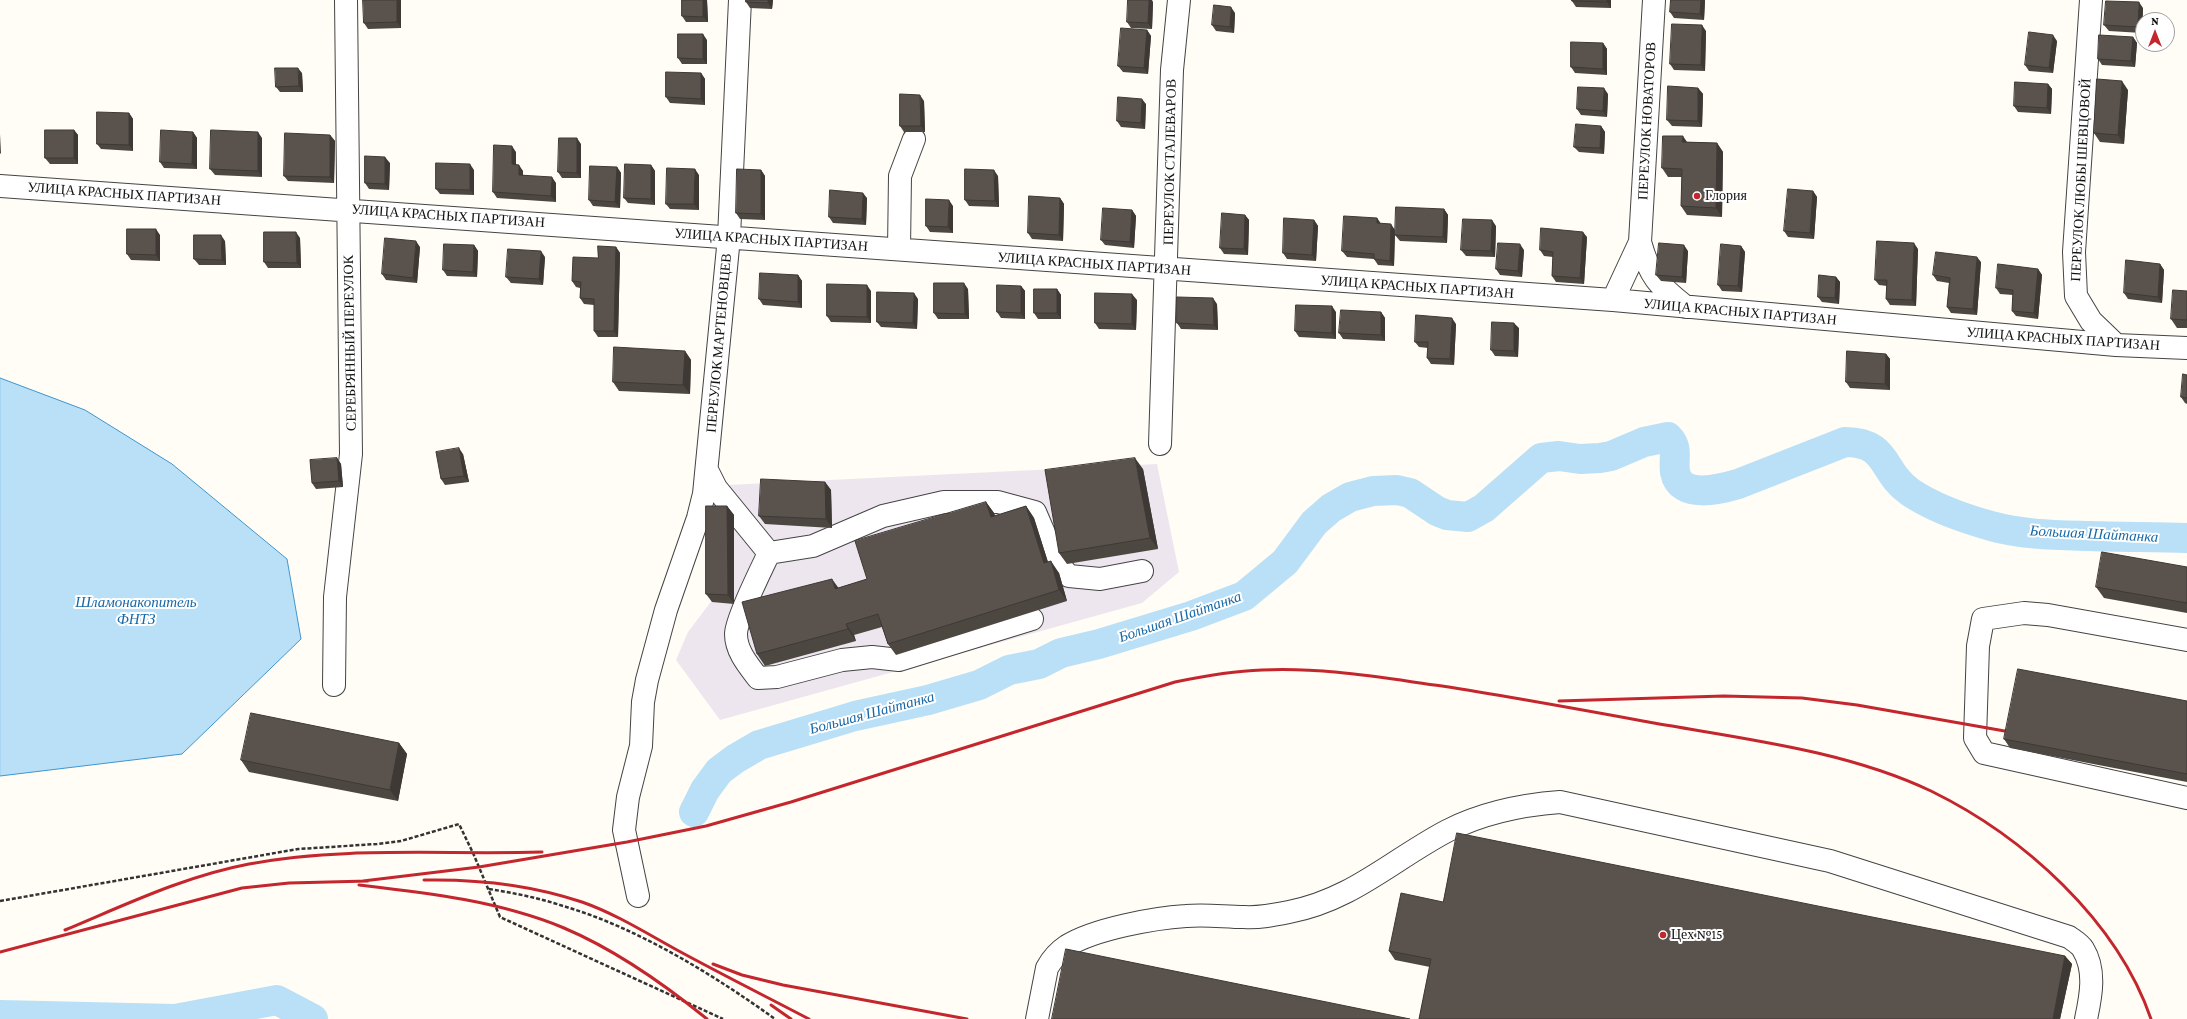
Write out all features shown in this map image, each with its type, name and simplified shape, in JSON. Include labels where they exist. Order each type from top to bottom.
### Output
[{"type":"street","name":"СЕРЕБРЯННЫЙ ПЕРЕУЛОК","points":[[334,685],[335,597],[351,454],[346,0]]},
{"type":"street","name":"ПЕРЕУЛОК МАРТЕНОВЦЕВ","points":[[638,896],[624,830],[628,797],[641,746],[643,702],[648,680],[666,610],[698,518],[707,470],[729,237],[740,0]]},
{"type":"street","name":"ПЕРЕУЛОК СТАЛЕВАРОВ","points":[[1160,444],[1167,269],[1172,70],[1179,0]]},
{"type":"street","name":"ПЕРЕУЛОК НОВАТОРОВ","points":[[1640,242],[1654,0]]},
{"type":"street","name":"ПЕРЕУЛОК ЛЮБЫ ШЕВЦОВОЙ","points":[[2091,0],[2074,252],[2076,296],[2091,321],[2116,345]]},
{"type":"street","points":[[900,250],[900,176],[914,139]]},
{"type":"street","name":"УЛИЦА КРАСНЫХ ПАРТИЗАН","points":[[0,186],[348,209],[900,250],[1613,300],[2116,345],[2187,348]]},
{"type":"street","points":[[1613,300],[1640,242]]},
{"type":"street","points":[[1640,242],[1648,268],[1663,289],[1686,307]]},
{"type":"street","points":[[707,470],[716,488],[769,553]]},
{"type":"street","points":[[769,553],[813,546],[883,516],[936,504],[998,502],[1036,512],[1057,563],[1069,576],[1100,579],[1142,571]]},
{"type":"street","points":[[769,553],[755,581],[736,633],[742,657],[758,678],[777,677],[842,660],[872,657],[899,660],[1032,619]]},
{"type":"street","points":[[2187,640],[2048,615],[2024,613],[1983,619],[1978,646],[1975,738],[1984,753],[2187,798]]},
{"type":"street","points":[[1037,1019],[1047,968],[1051,961],[1068,945],[1088,936],[1159,919],[1193,916],[1266,916],[1308,908],[1351,891],[1423,845],[1471,820],[1528,805],[1560,802],[1830,861],[2069,937],[2083,948],[2089,962],[2092,979],[2086,1019]]},
{"type":"path","points":[[0,901],[298,848],[377,844],[401,841],[459,824],[489,889],[500,917],[723,1019]]},
{"type":"path","points":[[489,889],[564,906],[617,927],[694,966],[775,1019]]},
{"type":"shaded area","points":[[1157,464],[1179,572],[1142,603],[720,720],[676,660],[688,632],[716,595],[710,501],[728,485]]},
{"type":"water","name":"Шламонакопитель ФНТЗ","points":[[0,378],[85,410],[172,464],[287,559],[301,639],[182,754],[0,776]]},
{"type":"building","points":[[363,0],[397,0],[397,22],[364,23]]},
{"type":"building","points":[[682,0],[703,0],[703,17],[682,16]]},
{"type":"building","points":[[746,0],[768,0],[768,3],[746,2]]},
{"type":"building","points":[[1128,0],[1149,0],[1148,23],[1127,22]]},
{"type":"building","points":[[1607,0],[1607,2],[1572,1]]},
{"type":"building","points":[[1671,0],[1701,0],[1700,14],[1670,12]]},
{"type":"building","points":[[2106,1],[2139,2],[2139,12],[2135,12],[2135,27],[2104,25]]},
{"type":"building","points":[[1214,5],[1231,7],[1230,27],[1212,25]]},
{"type":"building","points":[[1672,24],[1702,25],[1701,65],[1670,64]]},
{"type":"building","points":[[1121,28],[1147,30],[1144,68],[1118,66]]},
{"type":"building","points":[[2029,32],[2053,35],[2049,68],[2025,65]]},
{"type":"building","points":[[678,34],[703,34],[703,59],[678,58]]},
{"type":"building","points":[[2099,35],[2133,37],[2131,61],[2098,59]]},
{"type":"building","points":[[1571,42],[1603,43],[1603,69],[1571,67]]},
{"type":"building","points":[[275,68],[298,68],[299,86],[276,87]]},
{"type":"building","points":[[666,72],[701,73],[701,99],[666,97]]},
{"type":"building","points":[[2097,79],[2122,81],[2118,135],[2094,133]]},
{"type":"building","points":[[2015,82],[2048,84],[2047,108],[2014,106]]},
{"type":"building","points":[[1668,86],[1698,88],[1698,121],[1667,120]]},
{"type":"building","points":[[1578,87],[1604,88],[1603,111],[1577,109]]},
{"type":"building","points":[[900,94],[920,95],[921,126],[900,126]]},
{"type":"building","points":[[1118,97],[1142,99],[1141,123],[1117,121]]},
{"type":"building","points":[[97,112],[129,113],[129,145],[97,144]]},
{"type":"building","points":[[1576,124],[1601,126],[1600,148],[1574,147]]},
{"type":"building","points":[[45,130],[74,130],[74,158],[45,158]]},
{"type":"building","points":[[161,130],[193,132],[192,164],[160,162]]},
{"type":"building","points":[[211,130],[258,132],[258,171],[210,169]]},
{"type":"building","points":[[285,133],[330,135],[330,177],[284,176]]},
{"type":"building","points":[[1663,136],[1683,136],[1682,142],[1717,143],[1716,208],[1681,206],[1682,169],[1662,168]]},
{"type":"building","points":[[559,138],[577,138],[577,173],[558,172]]},
{"type":"building","points":[[494,145],[512,146],[512,164],[519,165],[519,175],[552,177],[551,196],[493,192]]},
{"type":"building","points":[[365,156],[385,157],[385,184],[365,183]]},
{"type":"building","points":[[436,163],[470,164],[470,190],[436,189]]},
{"type":"building","points":[[625,164],[651,165],[651,199],[624,198]]},
{"type":"building","points":[[590,166],[617,167],[615,202],[589,200]]},
{"type":"building","points":[[667,168],[695,169],[694,204],[666,204]]},
{"type":"building","points":[[737,169],[761,170],[761,214],[736,213]]},
{"type":"building","points":[[965,169],[994,170],[995,201],[965,200]]},
{"type":"building","points":[[1788,189],[1813,191],[1810,233],[1784,231]]},
{"type":"building","points":[[830,190],[863,193],[862,219],[829,217]]},
{"type":"building","points":[[1029,196],[1060,198],[1059,235],[1028,233]]},
{"type":"building","points":[[926,199],[949,200],[948,227],[926,226]]},
{"type":"building","points":[[1396,207],[1444,209],[1443,237],[1395,235]]},
{"type":"building","points":[[1103,208],[1132,210],[1130,242],[1101,240]]},
{"type":"building","points":[[1222,213],[1245,215],[1244,249],[1220,248]]},
{"type":"building","points":[[1344,216],[1377,218],[1377,223],[1391,224],[1390,261],[1374,259],[1374,254],[1342,251]]},
{"type":"building","points":[[1284,218],[1314,220],[1312,255],[1283,253]]},
{"type":"building","points":[[1463,219],[1492,220],[1491,251],[1461,250]]},
{"type":"building","points":[[1541,228],[1583,232],[1580,278],[1552,276],[1553,252],[1540,250]]},
{"type":"building","points":[[127,229],[156,229],[156,255],[127,254]]},
{"type":"building","points":[[264,232],[296,232],[297,263],[264,262]]},
{"type":"building","points":[[194,235],[221,235],[222,260],[194,259]]},
{"type":"building","points":[[385,238],[416,241],[413,278],[382,274]]},
{"type":"building","points":[[1877,241],[1914,243],[1912,300],[1886,299],[1887,280],[1875,280]]},
{"type":"building","points":[[1498,243],[1520,244],[1518,271],[1496,269]]},
{"type":"building","points":[[1659,243],[1684,245],[1682,277],[1656,275]]},
{"type":"building","points":[[444,244],[474,245],[473,272],[443,270]]},
{"type":"building","points":[[1721,244],[1741,246],[1738,286],[1718,285]]},
{"type":"building","points":[[598,246],[616,247],[614,331],[594,331],[594,299],[580,298],[581,282],[572,281],[573,257],[598,258]]},
{"type":"building","points":[[508,249],[541,251],[539,279],[506,277]]},
{"type":"building","points":[[1936,252],[1977,257],[1973,309],[1947,307],[1950,278],[1933,275]]},
{"type":"building","points":[[2126,260],[2160,264],[2158,297],[2124,293]]},
{"type":"building","points":[[1998,264],[2038,269],[2034,313],[2012,311],[2013,290],[1996,288]]},
{"type":"building","points":[[760,273],[798,275],[798,302],[759,299]]},
{"type":"building","points":[[1819,275],[1836,277],[1835,298],[1818,297]]},
{"type":"building","points":[[934,283],[964,283],[965,314],[934,313]]},
{"type":"building","points":[[827,284],[867,285],[867,317],[827,316]]},
{"type":"building","points":[[997,285],[1021,286],[1021,313],[997,312]]},
{"type":"building","points":[[1034,289],[1057,289],[1057,313],[1034,313]]},
{"type":"building","points":[[2173,290],[2187,291],[2187,320],[2171,319]]},
{"type":"building","points":[[877,292],[914,293],[913,323],[877,322]]},
{"type":"building","points":[[1095,293],[1132,294],[1132,324],[1095,323]]},
{"type":"building","points":[[1177,297],[1213,298],[1214,325],[1177,323]]},
{"type":"building","points":[[1296,305],[1332,306],[1332,333],[1295,331]]},
{"type":"building","points":[[1341,310],[1381,312],[1381,335],[1339,333]]},
{"type":"building","points":[[1416,315],[1452,318],[1450,359],[1427,358],[1428,342],[1415,342]]},
{"type":"building","points":[[1492,322],[1514,323],[1514,351],[1491,350]]},
{"type":"building","points":[[614,347],[685,351],[683,385],[613,382]]},
{"type":"building","points":[[1847,351],[1886,354],[1885,384],[1846,382]]},
{"type":"building","points":[[2183,374],[2187,375],[2187,398],[2181,397]]},
{"type":"building","points":[[459,448],[464,476],[441,479],[436,452]]},
{"type":"building","points":[[337,458],[339,481],[312,483],[310,460]]},
{"type":"building","points":[[1135,458],[1150,538],[1059,553],[1045,470]]},
{"type":"building","points":[[761,479],[825,482],[826,519],[759,516]]},
{"type":"building","points":[[986,502],[991,517],[1026,506],[1044,563],[1051,561],[1059,590],[888,644],[878,614],[846,624],[848,629],[757,654],[742,602],[832,579],[835,589],[867,579],[855,541]]},
{"type":"building","points":[[706,506],[727,506],[728,595],[706,594]]},
{"type":"building","points":[[2102,552],[2187,567],[2187,603],[2096,587]]},
{"type":"building","points":[[2018,669],[2187,701],[2187,774],[2004,739]]},
{"type":"building","points":[[251,713],[399,743],[390,790],[241,760]]},
{"type":"building","name":"Цех №15","points":[[1457,833],[2065,956],[2053,1019],[1419,1019],[1431,959],[1389,951],[1401,893],[1443,902]]},
{"type":"building","points":[[1066,949],[1410,1019],[1052,1019]]},
{"type":"waterway","name":"Большая Шайтанка","points":[[694,812],[705,790],[719,771],[735,759],[759,745],[855,716],[928,700],[979,685],[1009,670],[1039,664],[1061,653],[1099,644],[1191,616],[1244,596],[1285,562],[1314,523],[1331,508],[1350,497],[1373,491],[1397,490],[1410,493],[1437,511],[1447,515],[1468,517],[1484,508],[1541,458],[1559,456],[1580,459],[1600,458],[1611,456],[1644,442],[1668,437],[1675,449],[1675,472],[1678,481],[1693,489],[1712,490],[1738,484],[1845,442],[1859,443],[1870,447],[1877,453],[1894,476],[1910,492],[1928,503],[1949,512],[1991,526],[2028,533],[2053,535],[2187,538]]},
{"type":"waterway","name":"Большая Шайтанка","points":[[0,1015],[175,1019],[277,1000],[313,1019]]},
{"type":"railway","points":[[363,881],[479,867],[627,842],[706,826],[791,802],[1175,682],[1218,674],[1285,669],[1307,670],[1375,677],[1469,690],[1759,741],[1830,756],[1899,777],[1931,791],[1965,810],[1999,832],[2032,857],[2063,885],[2091,915],[2115,948],[2136,983],[2151,1019]]},
{"type":"railway","points":[[1559,701],[1724,696],[1802,698],[1857,705],[2016,733]]},
{"type":"railway","points":[[65,930],[133,901],[202,876],[225,869],[285,858],[395,852],[542,852]]},
{"type":"railway","points":[[424,880],[504,884],[544,891],[582,902],[619,918],[809,1019]]},
{"type":"railway","points":[[0,952],[242,888],[289,883],[368,881]]},
{"type":"railway","points":[[359,885],[463,899],[514,911],[564,928],[621,957],[674,993],[707,1019]]},
{"type":"railway","points":[[713,964],[742,975],[783,985],[967,1019]]},
{"type":"railway","points":[[771,1005],[791,1019]]},
{"type":"place","name":"Глория","points":[[1697,196]]},
{"type":"place","name":"Цех №15","points":[[1663,935]]}]
